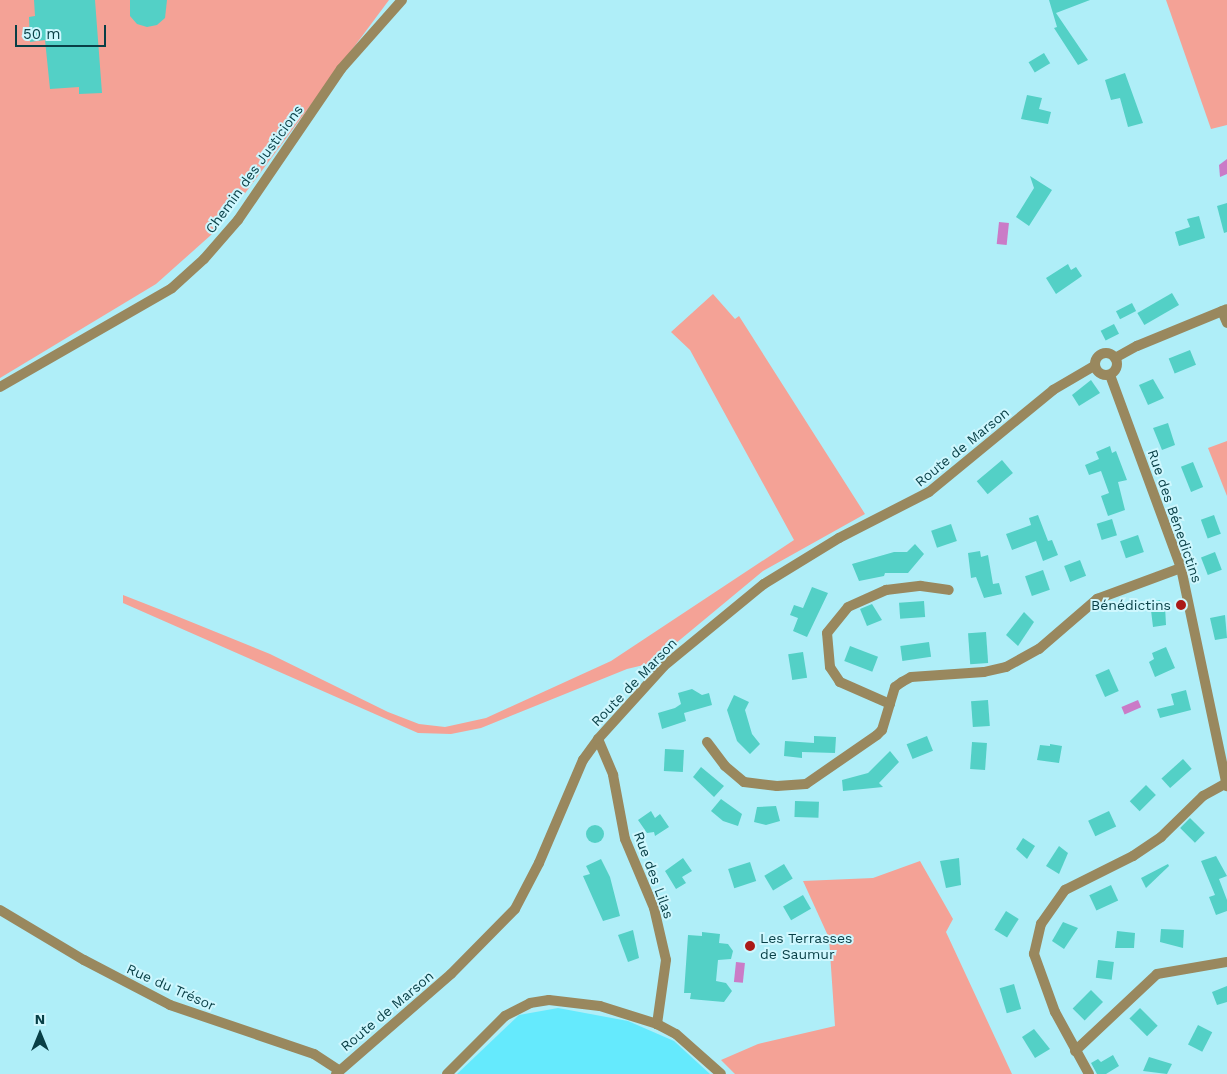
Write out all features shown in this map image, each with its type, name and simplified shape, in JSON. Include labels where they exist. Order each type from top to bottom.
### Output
[{"type":"street","name":"Chemin des Justicions","points":[[0,387],[172,288],[204,259],[238,220],[341,69],[402,0]]},
{"type":"street","points":[[1115,358],[1137,346],[1224,310],[1227,323]]},
{"type":"street","points":[[1108,353],[1115,358],[1116,368],[1110,375],[1098,373],[1094,366],[1100,355],[1108,353]]},
{"type":"street","name":"Route de Marson","points":[[338,1072],[451,974],[515,909],[539,864],[583,760],[598,739],[664,666],[764,584],[839,538],[929,492],[1052,390],[1094,366]]},
{"type":"street","name":"Rue des Bénedictins","points":[[1110,375],[1181,568],[1227,784]]},
{"type":"street","points":[[707,742],[725,766],[744,782],[777,786],[806,784],[877,735],[895,687],[911,677],[984,672],[1016,663],[1039,648],[1098,599],[1181,568]]},
{"type":"street","points":[[890,704],[840,682],[830,667],[827,633],[848,607],[886,590],[921,586],[949,590]]},
{"type":"street","name":"Rue des Lilas","points":[[598,739],[613,775],[625,839],[654,908],[666,960],[657,1024]]},
{"type":"street","points":[[1089,1074],[1055,1012],[1034,954],[1041,924],[1065,890],[1133,856],[1161,837],[1203,796],[1227,784]]},
{"type":"street","name":"Rue du Trésor","points":[[0,910],[84,960],[170,1005],[314,1054],[338,1072]]},
{"type":"street","points":[[1075,1051],[1157,974],[1227,962]]},
{"type":"street","points":[[447,1074],[505,1016],[530,1003],[572,1001],[637,1015],[657,1024],[676,1034],[721,1074]]},
{"type":"shaded area","points":[[0,0],[389,0],[246,192],[211,235],[156,284],[0,378]]},
{"type":"shaded area","points":[[1166,0],[1227,0],[1227,125],[1211,129]]},
{"type":"shaded area","points":[[1227,159],[1227,174],[1220,177],[1219,165]]},
{"type":"shaded area","points":[[999,222],[1009,223],[1007,245],[997,244]]},
{"type":"shaded area","points":[[713,294],[735,319],[739,316],[865,514],[763,571],[652,663],[627,669],[481,728],[451,734],[418,733],[123,603],[123,595],[270,654],[388,712],[419,724],[445,727],[486,718],[611,661],[794,540],[690,350],[671,332]]},
{"type":"shaded area","points":[[1227,441],[1227,496],[1208,448]]},
{"type":"shaded area","points":[[1138,700],[1141,707],[1125,714],[1121,707]]},
{"type":"shaded area","points":[[920,861],[953,919],[946,932],[1012,1074],[735,1074],[721,1060],[758,1044],[835,1026],[829,938],[803,881],[873,878]]},
{"type":"shaded area","points":[[736,962],[745,963],[743,983],[734,982]]},
{"type":"shaded area","points":[[558,1008],[628,1021],[674,1041],[710,1074],[457,1074],[519,1015]]},
{"type":"building","points":[[34,0],[95,0],[102,93],[79,94],[79,87],[50,89],[45,40],[30,42],[29,17],[35,16]]},
{"type":"building","points":[[130,0],[167,0],[165,18],[157,25],[147,27],[137,24],[130,16]]},
{"type":"building","points":[[1049,0],[1090,0],[1056,13],[1088,60],[1078,65],[1054,28],[1057,27]]},
{"type":"building","points":[[1044,53],[1050,63],[1035,73],[1029,62]]},
{"type":"building","points":[[1125,73],[1143,123],[1128,127],[1120,98],[1111,100],[1105,80]]},
{"type":"building","points":[[1027,95],[1042,98],[1039,109],[1051,112],[1048,124],[1021,119]]},
{"type":"building","points":[[1030,176],[1052,190],[1029,226],[1016,217],[1034,188]]},
{"type":"building","points":[[1227,203],[1227,232],[1224,233],[1217,206]]},
{"type":"building","points":[[1199,216],[1205,238],[1179,246],[1175,232],[1190,227],[1187,219]]},
{"type":"building","points":[[1068,264],[1071,270],[1076,267],[1082,276],[1056,294],[1046,278]]},
{"type":"building","points":[[1172,293],[1179,305],[1144,325],[1137,313]]},
{"type":"building","points":[[1132,303],[1136,311],[1120,319],[1116,311]]},
{"type":"building","points":[[1114,324],[1119,334],[1106,341],[1101,331]]},
{"type":"building","points":[[1190,350],[1196,365],[1175,373],[1169,359]]},
{"type":"building","points":[[1153,379],[1164,398],[1148,405],[1139,385]]},
{"type":"building","points":[[1091,380],[1100,393],[1079,406],[1072,395]]},
{"type":"building","points":[[1168,423],[1175,445],[1162,450],[1153,428]]},
{"type":"building","points":[[1110,446],[1112,453],[1116,451],[1127,480],[1118,482],[1125,510],[1108,516],[1101,496],[1109,493],[1101,471],[1089,475],[1085,465],[1099,459],[1096,452]]},
{"type":"building","points":[[1002,460],[1013,473],[988,494],[977,481]]},
{"type":"building","points":[[1193,462],[1203,487],[1191,492],[1181,467]]},
{"type":"building","points":[[1038,515],[1048,541],[1052,540],[1058,555],[1043,561],[1036,541],[1012,550],[1006,534],[1031,525],[1029,518]]},
{"type":"building","points":[[1214,515],[1221,534],[1208,539],[1201,520]]},
{"type":"building","points":[[1112,519],[1117,535],[1102,540],[1097,524]]},
{"type":"building","points":[[951,524],[957,541],[937,548],[931,531]]},
{"type":"building","points":[[1138,535],[1144,552],[1126,558],[1120,541]]},
{"type":"building","points":[[915,544],[924,554],[908,573],[885,573],[884,576],[859,581],[852,564],[894,552],[907,552]]},
{"type":"building","points":[[980,551],[981,557],[988,555],[993,584],[999,583],[1002,594],[984,598],[976,577],[971,578],[968,553]]},
{"type":"building","points":[[1215,552],[1222,570],[1208,575],[1201,557]]},
{"type":"building","points":[[1080,560],[1086,576],[1070,582],[1064,566]]},
{"type":"building","points":[[1043,570],[1050,590],[1032,596],[1025,576]]},
{"type":"building","points":[[812,587],[828,593],[807,637],[793,631],[798,618],[790,615],[794,605],[803,608]]},
{"type":"building","points":[[1160,600],[1161,607],[1165,606],[1166,625],[1153,627],[1150,602]]},
{"type":"building","points":[[924,601],[925,617],[900,619],[899,603]]},
{"type":"building","points":[[872,604],[882,620],[867,626],[860,609]]},
{"type":"building","points":[[1024,612],[1034,622],[1018,646],[1006,635]]},
{"type":"building","points":[[1225,615],[1227,638],[1215,640],[1210,618]]},
{"type":"building","points":[[986,632],[988,663],[970,664],[968,633]]},
{"type":"building","points":[[929,642],[931,657],[902,661],[900,646]]},
{"type":"building","points":[[850,646],[878,657],[872,672],[844,661]]},
{"type":"building","points":[[1166,647],[1175,668],[1155,677],[1149,662],[1154,659],[1152,653]]},
{"type":"building","points":[[803,652],[807,678],[792,680],[788,654]]},
{"type":"building","points":[[1109,669],[1119,691],[1105,697],[1095,675]]},
{"type":"building","points":[[692,689],[702,695],[709,693],[712,705],[684,713],[686,721],[662,729],[658,713],[675,708],[681,704],[678,693]]},
{"type":"building","points":[[1186,690],[1191,710],[1160,718],[1157,709],[1174,705],[1171,694]]},
{"type":"building","points":[[734,695],[749,702],[745,710],[752,734],[760,744],[750,754],[737,741],[727,710]]},
{"type":"building","points":[[988,700],[990,726],[973,727],[971,701]]},
{"type":"building","points":[[814,736],[836,737],[835,753],[802,752],[802,758],[784,756],[785,741],[814,743]]},
{"type":"building","points":[[927,736],[933,751],[913,759],[907,744]]},
{"type":"building","points":[[972,742],[987,743],[985,770],[970,769]]},
{"type":"building","points":[[1050,744],[1062,746],[1059,763],[1037,760],[1040,745],[1050,746]]},
{"type":"building","points":[[665,749],[684,750],[683,772],[664,771]]},
{"type":"building","points":[[890,751],[899,762],[879,783],[883,787],[843,791],[842,780],[868,773]]},
{"type":"building","points":[[1183,759],[1192,769],[1170,788],[1161,778]]},
{"type":"building","points":[[701,767],[724,786],[714,797],[693,777]]},
{"type":"building","points":[[1146,785],[1156,795],[1140,811],[1130,801]]},
{"type":"building","points":[[721,799],[742,814],[738,826],[723,821],[711,811]]},
{"type":"building","points":[[795,801],[819,802],[818,818],[794,817]]},
{"type":"building","points":[[776,806],[780,821],[766,825],[754,822],[757,807]]},
{"type":"building","points":[[651,811],[655,818],[660,814],[669,827],[655,836],[654,832],[647,833],[638,820]]},
{"type":"building","points":[[1109,811],[1116,826],[1095,836],[1088,821]]},
{"type":"building","points":[[1190,818],[1205,833],[1195,843],[1180,828]]},
{"type":"building","points":[[595,825],[601,828],[604,834],[601,840],[595,843],[589,840],[586,834],[589,828]]},
{"type":"building","points":[[1023,838],[1035,846],[1027,859],[1016,849]]},
{"type":"building","points":[[1059,846],[1068,853],[1059,874],[1046,866]]},
{"type":"building","points":[[1216,856],[1227,876],[1219,879],[1227,900],[1227,911],[1216,915],[1209,897],[1215,895],[1201,861]]},
{"type":"building","points":[[683,858],[692,871],[682,877],[686,883],[676,889],[665,871]]},
{"type":"building","points":[[959,858],[961,885],[946,888],[940,861]]},
{"type":"building","points":[[601,859],[610,877],[620,916],[603,921],[583,876],[590,874],[586,866]]},
{"type":"building","points":[[750,862],[756,881],[734,888],[728,869]]},
{"type":"building","points":[[784,864],[793,879],[773,890],[764,876]]},
{"type":"building","points":[[1168,864],[1169,866],[1146,888],[1141,878]]},
{"type":"building","points":[[1111,885],[1118,900],[1096,911],[1089,895]]},
{"type":"building","points":[[803,895],[811,909],[791,920],[783,907]]},
{"type":"building","points":[[1006,911],[1019,919],[1007,938],[994,930]]},
{"type":"building","points":[[1063,922],[1078,928],[1064,949],[1052,941]]},
{"type":"building","points":[[1161,929],[1184,930],[1183,948],[1160,942]]},
{"type":"building","points":[[633,930],[639,958],[628,962],[618,935]]},
{"type":"building","points":[[1117,931],[1135,933],[1134,948],[1115,948]]},
{"type":"building","points":[[702,932],[720,934],[719,943],[728,944],[733,951],[731,959],[718,960],[716,981],[726,983],[732,991],[724,1002],[690,999],[691,993],[684,993],[688,935],[702,936]]},
{"type":"building","points":[[1098,960],[1114,962],[1112,980],[1096,978]]},
{"type":"building","points":[[1014,984],[1021,1009],[1007,1013],[1000,988]]},
{"type":"building","points":[[1227,986],[1227,1002],[1217,1005],[1212,992]]},
{"type":"building","points":[[1091,990],[1103,1002],[1085,1020],[1073,1008]]},
{"type":"building","points":[[1140,1008],[1158,1026],[1147,1036],[1129,1019]]},
{"type":"building","points":[[1198,1025],[1212,1032],[1202,1052],[1188,1045]]},
{"type":"building","points":[[1034,1029],[1050,1049],[1035,1058],[1022,1037]]},
{"type":"building","points":[[1113,1055],[1119,1066],[1106,1074],[1097,1074],[1091,1063],[1098,1059],[1101,1062]]},
{"type":"building","points":[[1149,1057],[1172,1064],[1167,1074],[1143,1071]]},
{"type":"place","name":"Bénédictins","points":[[1181,605]]},
{"type":"place","name":"Les Terrasses de Saumur","points":[[750,946]]}]
